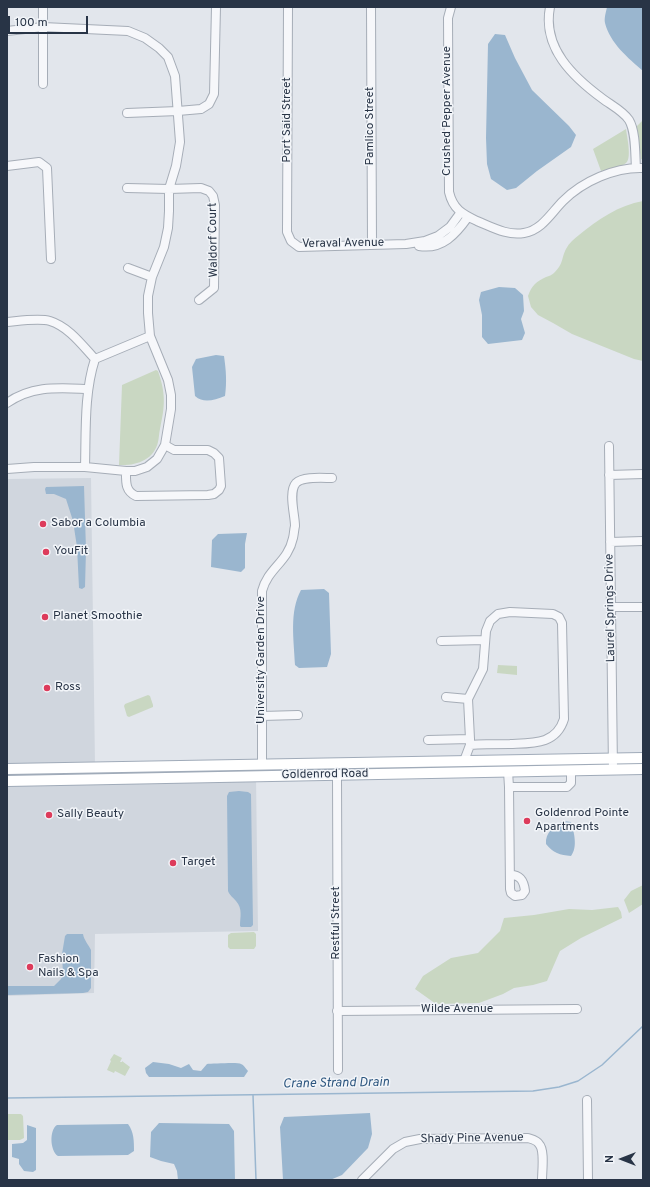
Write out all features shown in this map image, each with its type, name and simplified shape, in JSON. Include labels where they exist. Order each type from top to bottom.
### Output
[{"type":"main road","name":"Goldenrod Road","points":[[7,768],[643,758]]},
{"type":"main road","points":[[398,773],[411,769],[456,768],[464,761]]},
{"type":"main road","points":[[337,775],[344,768],[388,768],[406,762]]},
{"type":"main road","points":[[192,777],[210,772],[253,770],[262,765]]},
{"type":"main road","name":"Goldenrod Road","points":[[7,781],[643,769]]},
{"type":"street","points":[[43,7],[43,84]]},
{"type":"street","points":[[127,113],[201,109],[209,104],[214,94],[216,7]]},
{"type":"street","name":"Port Said Street","points":[[287,232],[288,7]]},
{"type":"street","name":"Pamlico Street","points":[[371,7],[372,244]]},
{"type":"street","name":"Crushed Pepper Avenue","points":[[451,7],[448,18],[449,192],[454,206],[461,212],[468,217],[500,231],[524,233],[538,227],[547,220],[564,201],[580,188],[599,177],[640,168]]},
{"type":"street","points":[[550,7],[549,26],[552,40],[559,56],[586,87],[619,110],[628,119],[632,129],[640,168]]},
{"type":"street","points":[[7,31],[43,27],[128,31],[145,38],[159,48],[168,58],[175,76],[180,142],[176,166],[169,189],[168,228],[164,247],[152,276],[148,296],[150,336],[168,380],[171,396],[171,409],[165,445],[157,459],[147,467],[135,471],[85,467],[34,467],[7,470]]},
{"type":"street","points":[[7,166],[39,162],[47,168],[51,259]]},
{"type":"street","points":[[127,188],[169,189]]},
{"type":"street","name":"Waldorf Court","points":[[169,189],[201,188],[213,196],[215,205],[214,288],[199,300]]},
{"type":"street","name":"Veraval Avenue","points":[[406,244],[425,241],[438,236],[450,227],[461,212]]},
{"type":"street","name":"Veraval Avenue","points":[[287,232],[291,241],[299,247],[372,244],[406,244],[422,246],[436,245],[450,239],[460,229],[468,217]]},
{"type":"street","points":[[128,268],[152,276]]},
{"type":"street","points":[[7,322],[40,320],[50,321],[70,332],[95,359]]},
{"type":"street","points":[[85,467],[88,389],[91,370],[95,359],[150,336]]},
{"type":"street","points":[[7,403],[36,390],[53,387],[88,389]]},
{"type":"street","points":[[126,471],[126,484],[128,490],[131,494],[136,496],[208,495],[214,494],[219,490],[221,486],[219,458],[214,453],[208,450],[174,450],[165,445]]},
{"type":"street","name":"Laurel Springs Drive","points":[[609,446],[613,770]]},
{"type":"street","points":[[610,475],[643,474]]},
{"type":"street","name":"University Garden Drive","points":[[262,765],[261,603],[263,586],[265,580],[289,552],[293,540],[295,526],[294,486],[298,482],[306,479],[332,478]]},
{"type":"street","points":[[610,542],[643,541]]},
{"type":"street","points":[[611,607],[643,607]]},
{"type":"street","points":[[428,740],[470,742],[481,744],[540,742],[554,735],[564,719],[563,626],[559,617],[553,614],[510,612],[500,613],[492,618],[488,624],[485,640],[484,669],[468,699],[470,742],[464,761]]},
{"type":"street","points":[[441,641],[485,640]]},
{"type":"street","points":[[446,697],[468,699]]},
{"type":"street","points":[[262,716],[298,715]]},
{"type":"street","points":[[134,767],[134,778]]},
{"type":"street","points":[[508,787],[567,787],[571,783],[571,770]]},
{"type":"street","points":[[508,772],[511,875]]},
{"type":"street","name":"Restful Street","points":[[337,775],[338,1070]]},
{"type":"street","name":"Wilde Avenue","points":[[337,1011],[577,1009]]},
{"type":"street","points":[[587,1100],[588,1180]]},
{"type":"street","name":"Shady Pine Avenue","points":[[362,1180],[393,1149],[405,1142],[420,1140],[528,1138],[540,1144],[542,1151],[542,1180]]},
{"type":"shaded area","points":[[91,478],[95,765],[7,767],[7,479]]},
{"type":"shaded area","points":[[256,777],[258,931],[95,934],[94,993],[7,996],[7,781]]},
{"type":"green space","points":[[643,120],[643,160],[641,159],[636,127]]},
{"type":"green space","points":[[626,129],[629,147],[628,160],[621,166],[601,171],[593,149]]},
{"type":"green space","points":[[643,201],[643,361],[634,359],[572,334],[538,315],[531,307],[528,296],[531,289],[537,282],[557,270],[561,264],[564,252],[572,241],[593,224],[609,214],[625,206]]},
{"type":"green space","points":[[156,370],[158,371],[161,379],[164,400],[156,448],[153,453],[143,461],[119,465],[122,385]]},
{"type":"green space","points":[[498,665],[517,666],[517,675],[497,673]]},
{"type":"green space","points":[[148,695],[150,696],[153,707],[129,717],[127,716],[124,706],[125,704]]},
{"type":"green space","points":[[643,885],[643,904],[629,913],[624,900],[631,891]]},
{"type":"green space","points":[[618,907],[622,918],[581,938],[560,951],[547,981],[514,988],[479,1003],[436,1004],[415,989],[423,976],[451,958],[478,953],[500,931],[504,918],[569,909],[592,910]]},
{"type":"green space","points":[[254,932],[256,934],[256,946],[254,949],[230,949],[228,947],[228,935],[231,933]]},
{"type":"green space","points":[[114,1054],[122,1058],[120,1062],[122,1061],[130,1067],[125,1076],[115,1071],[114,1073],[107,1070],[111,1061],[110,1060]]},
{"type":"green space","points":[[7,1114],[21,1114],[23,1116],[24,1138],[20,1140],[7,1140]]},
{"type":"water","points":[[607,7],[643,7],[643,71],[620,50],[607,30],[605,17]]},
{"type":"water","points":[[495,34],[505,35],[532,90],[569,126],[576,135],[571,147],[516,188],[507,190],[491,179],[487,164],[486,138],[488,44]]},
{"type":"water","points":[[499,287],[515,288],[523,295],[524,311],[521,319],[525,333],[522,340],[488,344],[482,337],[482,315],[479,300],[481,292]]},
{"type":"water","points":[[216,355],[224,356],[226,376],[225,396],[213,400],[202,400],[195,396],[192,367],[196,359]]},
{"type":"water","points":[[84,486],[86,550],[85,587],[82,589],[79,588],[77,547],[73,521],[66,499],[54,494],[46,494],[45,489],[46,487]]},
{"type":"water","points":[[247,533],[245,544],[245,568],[241,572],[211,567],[212,540],[218,534]]},
{"type":"water","points":[[324,589],[329,593],[331,654],[327,667],[299,668],[295,665],[293,636],[297,599],[301,590]]},
{"type":"water","points":[[229,792],[248,792],[251,794],[253,925],[251,927],[240,926],[240,907],[228,891],[227,796]]},
{"type":"water","points":[[564,821],[571,822],[574,835],[575,844],[571,856],[557,853],[551,850],[546,844],[547,836],[551,830]]},
{"type":"water","points":[[67,934],[83,934],[91,950],[91,988],[88,992],[7,995],[7,986],[54,986],[61,979],[63,974],[62,954],[65,936]]},
{"type":"water","points":[[153,1062],[169,1064],[181,1068],[189,1064],[193,1070],[201,1071],[207,1064],[239,1063],[248,1071],[244,1077],[149,1077],[145,1068]]},
{"type":"water","points":[[370,1113],[372,1134],[368,1148],[342,1175],[330,1180],[283,1180],[280,1127],[284,1117]]},
{"type":"water","points":[[159,1123],[229,1124],[234,1131],[235,1180],[178,1180],[177,1171],[174,1164],[150,1157],[151,1132]]},
{"type":"water","points":[[128,1124],[133,1133],[134,1151],[128,1155],[58,1156],[53,1150],[52,1136],[54,1128],[57,1125]]},
{"type":"water","points":[[27,1125],[36,1128],[36,1170],[33,1172],[24,1171],[19,1164],[19,1159],[12,1157],[12,1144],[23,1143],[27,1140]]},
{"type":"waterway","name":"Crane Strand Drain","points":[[7,1098],[533,1091],[559,1087],[578,1081],[602,1065],[643,1026]]},
{"type":"waterway","points":[[253,1095],[256,1180]]},
{"type":"place","name":"Sabor a Columbia","points":[[43,524]]},
{"type":"place","name":"YouFit","points":[[46,552]]},
{"type":"place","name":"Planet Smoothie","points":[[45,617]]},
{"type":"place","name":"Ross","points":[[47,688]]},
{"type":"place","name":"Sally Beauty","points":[[49,815]]},
{"type":"place","name":"Goldenrod Pointe Apartments","points":[[527,821]]},
{"type":"place","name":"Target","points":[[173,863]]},
{"type":"place","name":"Fashion Nails & Spa","points":[[30,967]]}]
